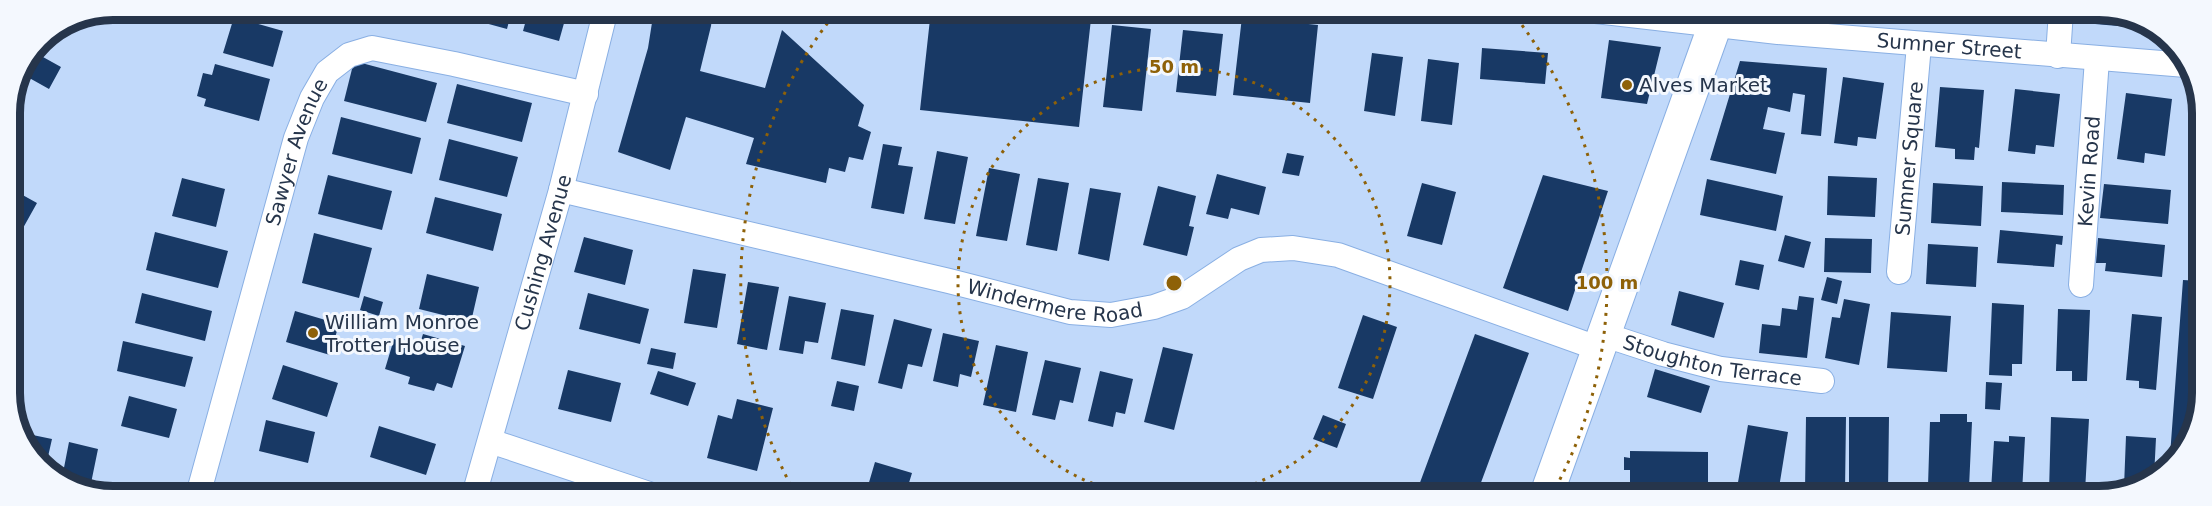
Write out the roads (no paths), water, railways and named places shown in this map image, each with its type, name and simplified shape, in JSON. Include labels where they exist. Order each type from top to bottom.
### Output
[{"type":"main road","points":[[1550,486],[1717,19]]},
{"type":"street","name":"Cushing Avenue","points":[[477,486],[561,190],[604,19]]},
{"type":"street","name":"Sumner Street","points":[[1724,19],[1919,45],[2178,64]]},
{"type":"street","points":[[2058,56],[2060,19]]},
{"type":"street","name":"Sumner Square","points":[[1899,272],[1919,45]]},
{"type":"street","name":"Sawyer Avenue","points":[[200,486],[296,138],[312,98],[327,72],[349,55],[372,48],[586,94]]},
{"type":"street","name":"Kevin Road","points":[[2081,285],[2097,58]]},
{"type":"street","name":"Windermere Road","points":[[561,190],[949,281],[1070,312],[1111,315],[1154,307],[1182,297],[1239,259],[1261,250],[1293,248],[1338,255],[1602,342]]},
{"type":"street","name":"Stoughton Terrace","points":[[1602,342],[1721,369],[1822,381]]},
{"type":"street","points":[[490,441],[625,486]]},
{"type":"place","name":"Alves Market","points":[[1627,85]]},
{"type":"place","name":"William Monroe Trotter House","points":[[313,333]]}]
